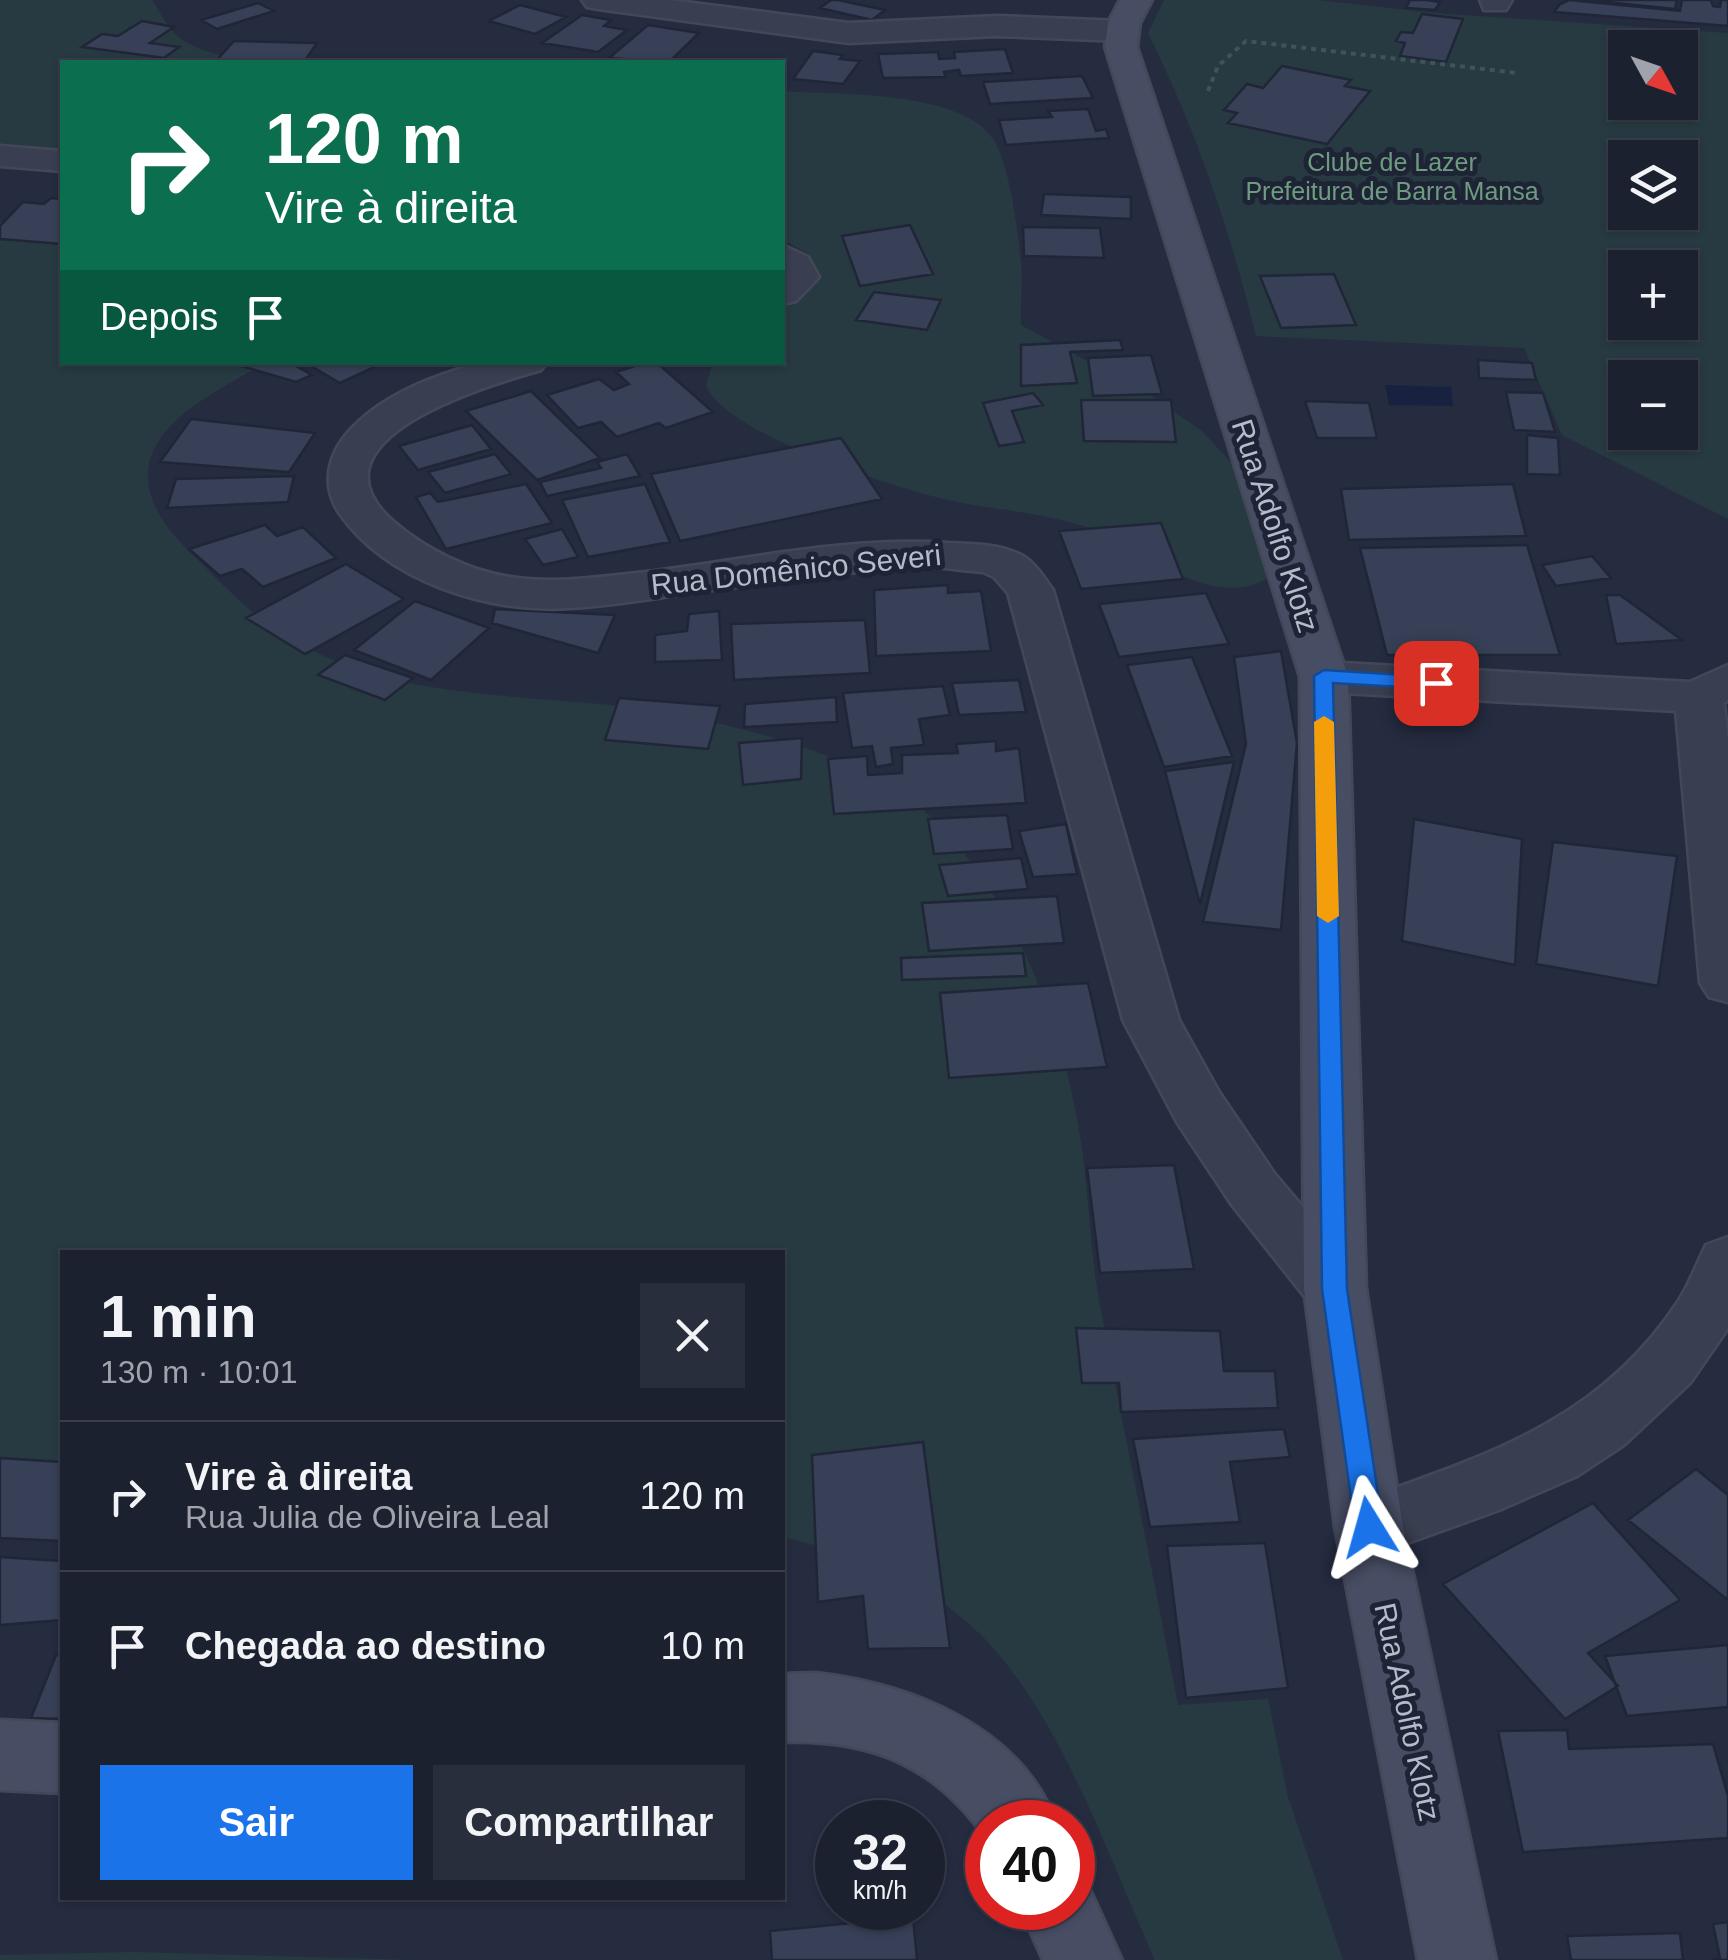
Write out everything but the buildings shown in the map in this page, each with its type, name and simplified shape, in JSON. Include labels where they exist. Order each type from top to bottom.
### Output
[{"type":"street","points":[[598,0],[834,32],[916,31],[1129,15]]},
{"type":"street","points":[[916,31],[951,18],[955,12],[948,1]]},
{"type":"street","points":[[948,1],[971,19],[997,26]]},
{"type":"street","name":"Rua Adolfo Klotz","points":[[1129,15],[1120,47],[1324,676],[1334,1289],[1369,1527],[1457,1960]]},
{"type":"street","points":[[0,156],[60,161]]},
{"type":"street","points":[[785,258],[795,265],[800,277],[785,290]]},
{"type":"street","name":"Rua Domênico Severi","points":[[516,365],[436,392],[394,415],[362,444],[352,460],[349,487],[358,509],[378,532],[411,555],[450,574],[477,584],[567,595],[905,553],[990,559],[1023,577],[1030,590],[1152,1020],[1198,1106],[1252,1189],[1334,1289]]},
{"type":"street","points":[[1324,676],[1714,688],[1728,983]]},
{"type":"street","points":[[1369,1527],[1494,1480],[1576,1442],[1636,1396],[1670,1360],[1716,1297],[1728,1262]]},
{"type":"street","points":[[785,1708],[847,1709],[900,1724],[937,1744],[1004,1800]]},
{"type":"street","points":[[0,1755],[60,1758]]},
{"type":"street","points":[[1070,1930],[1083,1960]]},
{"type":"path","points":[[1208,91],[1218,66],[1246,41],[1517,72]]},
{"type":"green space","points":[[0,0],[152,0],[172,30],[190,45],[228,56],[262,60],[60,60],[60,153],[0,148]]},
{"type":"green space","name":"Clube de Lazer Prefeitura de Barra Mansa","points":[[1164,0],[1318,0],[1435,13],[1684,30],[1608,30],[1608,120],[1698,120],[1698,31],[1728,33],[1728,519],[1562,435],[1524,348],[1256,336],[1211,182],[1148,33]]},
{"type":"green space","points":[[785,91],[897,98],[957,112],[979,125],[995,142],[1009,184],[1021,263],[1021,325],[1153,397],[1203,432],[1250,483],[1272,575],[1237,588],[1214,586],[1164,567],[1083,526],[948,500],[891,484],[814,456],[744,422],[719,404],[706,385],[712,365],[785,365],[785,304],[813,273],[810,255],[785,241]]},
{"type":"green space","points":[[0,222],[60,228],[60,365],[262,365],[214,392],[169,428],[154,449],[148,472],[152,499],[169,529],[271,626],[311,650],[398,680],[491,695],[660,711],[801,746],[854,767],[903,795],[944,830],[970,862],[994,896],[1032,970],[1071,1090],[1099,1300],[1178,1705],[1268,1699],[1288,1797],[1343,1960],[1155,1960],[1095,1821],[1095,1800],[1085,1800],[1058,1744],[1008,1665],[958,1615],[912,1584],[862,1561],[785,1538],[785,1250],[60,1250],[60,1511],[0,1508]]},
{"type":"green space","points":[[133,1952],[414,1960],[0,1960],[0,1955]]},
{"type":"water","points":[[1385,385],[1451,387],[1453,406],[1389,405]]},
{"type":"slow traffic","points":[[1324,722],[1328,916]]},
{"type":"route","points":[[1369,1527],[1334,1289],[1324,676],[1436,683]]}]
